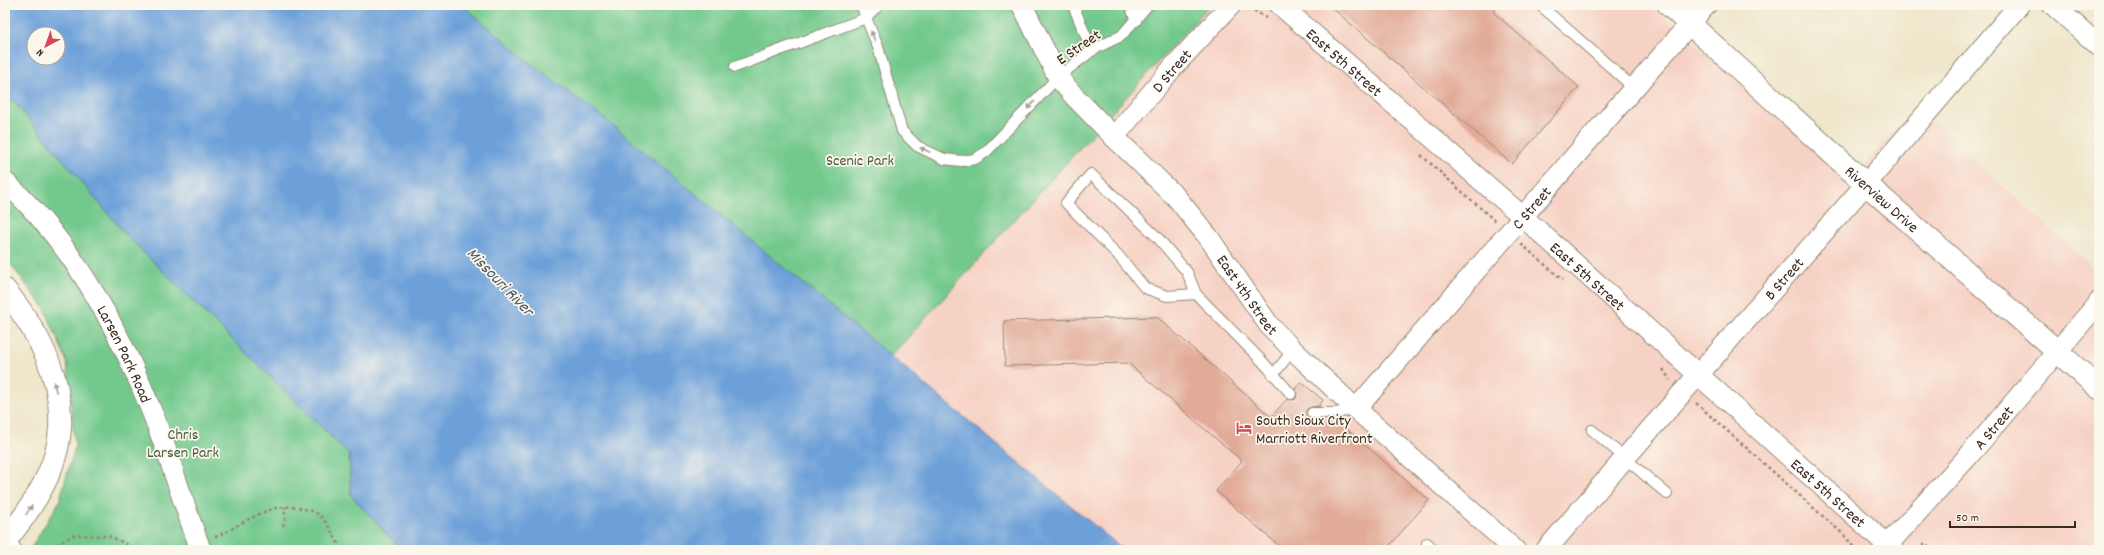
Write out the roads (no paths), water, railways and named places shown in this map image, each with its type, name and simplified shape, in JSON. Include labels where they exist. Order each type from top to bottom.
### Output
[{"type":"main road","name":"Riverview Drive","points":[[1669,5],[1866,184],[2056,352],[2099,388]]},
{"type":"main road","points":[[5,290],[38,338],[52,373],[58,399],[60,428],[53,464],[41,490],[26,514],[5,541]]},
{"type":"main road","points":[[5,544],[10,550]]},
{"type":"street","name":"East 4th Street","points":[[1022,5],[1058,77],[1074,96],[1114,137],[1176,196],[1209,238],[1269,325],[1293,350],[1356,409],[1516,550]]},
{"type":"street","name":"D Street","points":[[1114,137],[1175,65],[1231,5]]},
{"type":"street","name":"C Street","points":[[1356,409],[1706,5]]},
{"type":"street","name":"B Street","points":[[1546,550],[1866,184],[2019,5]]},
{"type":"street","points":[[2053,5],[2099,46]]},
{"type":"street","name":"East 5th Street","points":[[1276,13],[1522,216],[1888,548]]},
{"type":"street","name":"Larsen Park Road","points":[[5,182],[19,195],[54,234],[74,262],[118,334],[162,440],[208,544]]},
{"type":"street","name":"A Street","points":[[1888,548],[2099,302]]},
{"type":"lane","name":"E Street","points":[[861,5],[878,47],[902,132],[916,146],[944,159],[961,161],[975,159],[986,152],[1058,77],[1092,51],[1121,36],[1136,21],[1148,5]]},
{"type":"lane","points":[[735,67],[866,18],[879,5]]},
{"type":"lane","points":[[1073,5],[1092,51]]},
{"type":"lane","points":[[1130,5],[1136,21]]},
{"type":"lane","points":[[1540,5],[1634,87]]},
{"type":"lane","points":[[1196,294],[1167,296],[1145,288],[1118,255],[1066,203],[1091,174],[1163,244],[1187,272],[1196,294],[1291,394]]},
{"type":"lane","points":[[1273,374],[1293,350]]},
{"type":"lane","points":[[1312,413],[1336,413],[1356,409]]},
{"type":"lane","points":[[1592,430],[1667,494]]},
{"type":"water","name":"Missouri River","points":[[5,5],[462,5],[533,65],[610,123],[1124,550],[401,550],[351,495],[349,454],[128,237],[5,91]]},
{"type":"place","name":"South Sioux City Marriott Riverfront","points":[[1244,428]]},
{"type":"park label","name":"Scenic Park","points":[[860,159]]},
{"type":"park label","name":"Chris Larsen Park","points":[[183,442]]}]
